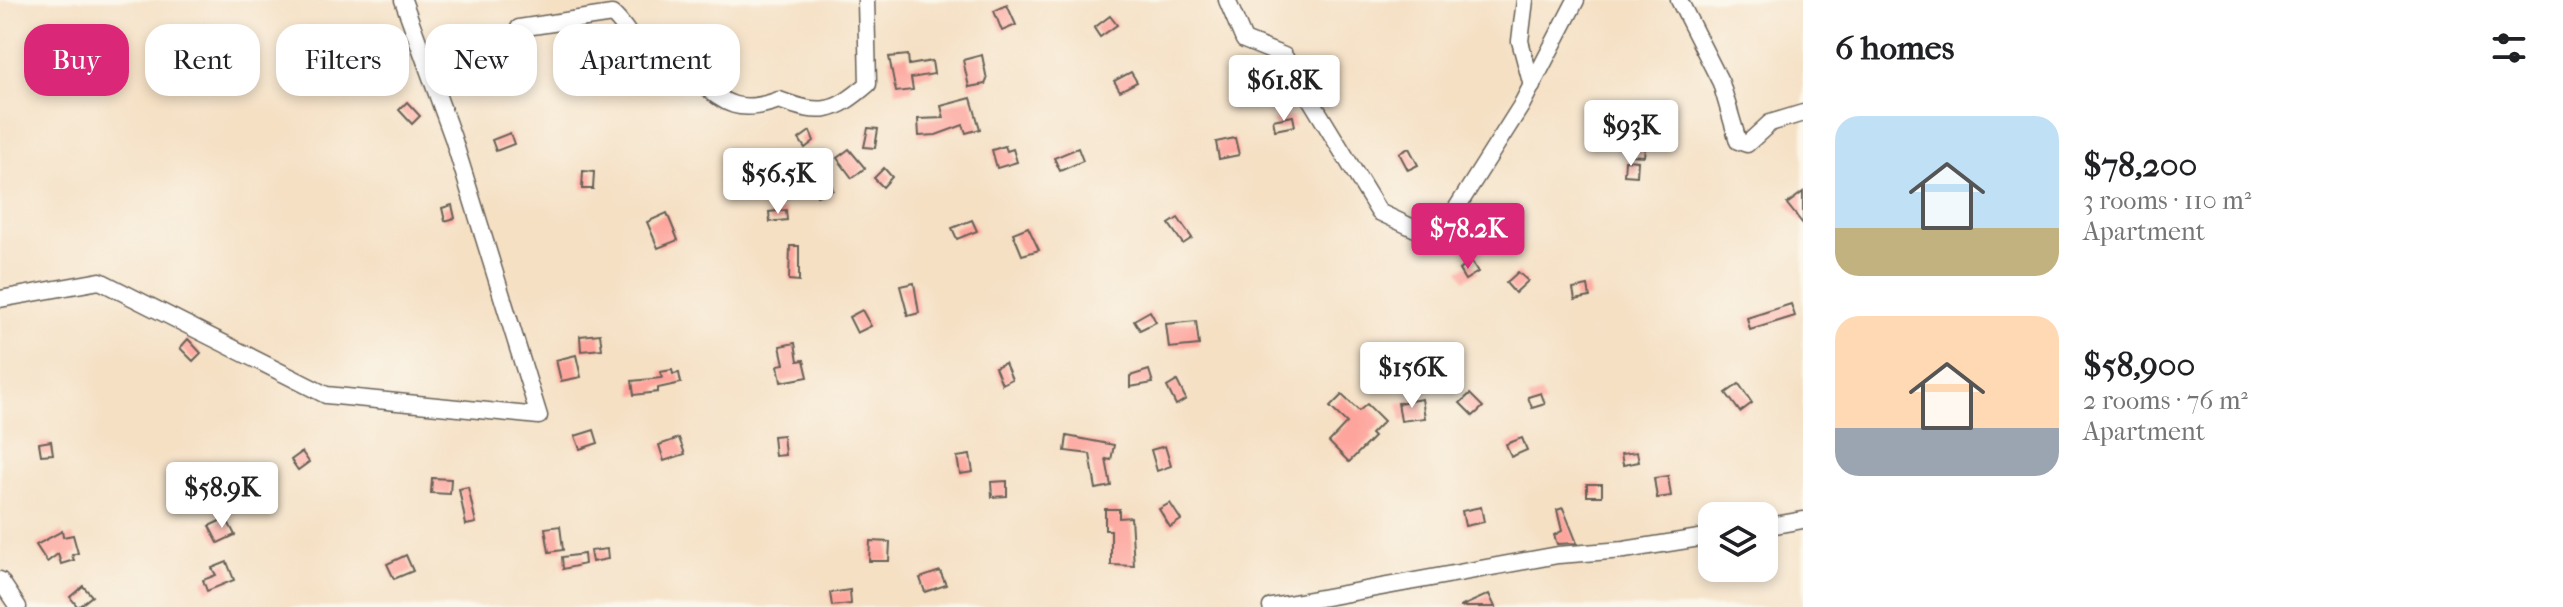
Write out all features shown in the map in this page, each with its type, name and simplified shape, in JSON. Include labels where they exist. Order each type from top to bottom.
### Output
[{"type":"street","points":[[0,299],[100,281],[326,395],[539,416],[453,138],[403,0]]},
{"type":"street","points":[[537,24],[614,7],[648,56],[676,64],[713,97],[753,109],[779,100],[809,111],[840,108],[868,84],[866,0]]},
{"type":"street","points":[[1227,0],[1244,40],[1284,56],[1379,212],[1437,239],[1532,86],[1576,0]]},
{"type":"street","points":[[1525,0],[1520,41],[1532,86]]},
{"type":"street","points":[[1679,0],[1721,83],[1738,141],[1747,144],[1770,123],[1803,113]]},
{"type":"street","points":[[1778,524],[1803,520]]},
{"type":"street","points":[[1271,607],[1558,555],[1624,550],[1698,538]]},
{"type":"street","points":[[0,580],[18,607]]},
{"type":"building","points":[[1007,5],[1016,25],[1002,31],[994,11]]},
{"type":"building","points":[[1110,16],[1117,25],[1100,37],[1094,28]]},
{"type":"building","points":[[908,55],[909,65],[932,61],[934,74],[911,78],[913,90],[896,92],[889,57]]},
{"type":"building","points":[[982,55],[987,80],[985,84],[969,87],[963,60]]},
{"type":"building","points":[[1131,72],[1137,82],[1120,91],[1114,81]]},
{"type":"building","points":[[971,98],[980,129],[966,133],[963,125],[936,135],[919,136],[918,119],[944,118],[941,106]]},
{"type":"building","points":[[407,102],[420,116],[412,124],[399,110]]},
{"type":"building","points":[[1293,116],[1295,126],[1275,130],[1273,120]]},
{"type":"building","points":[[868,128],[878,129],[875,148],[864,147]]},
{"type":"building","points":[[810,131],[814,141],[805,148],[799,139]]},
{"type":"building","points":[[510,133],[514,144],[496,151],[492,140]]},
{"type":"building","points":[[1631,137],[1646,139],[1644,156],[1629,155]]},
{"type":"building","points":[[1235,138],[1239,155],[1219,159],[1216,142]]},
{"type":"building","points":[[1005,146],[1007,151],[1013,149],[1017,162],[997,168],[992,150]]},
{"type":"building","points":[[1078,148],[1083,161],[1060,171],[1054,158]]},
{"type":"building","points":[[1409,148],[1418,165],[1408,170],[1399,153]]},
{"type":"building","points":[[849,149],[865,168],[852,178],[837,158]]},
{"type":"building","points":[[1625,160],[1638,161],[1637,176],[1624,175]]},
{"type":"building","points":[[884,168],[892,177],[883,187],[874,178]]},
{"type":"building","points":[[583,171],[594,172],[593,189],[582,189]]},
{"type":"building","points":[[829,178],[833,190],[817,196],[812,185]]},
{"type":"building","points":[[1803,192],[1803,224],[1787,204]]},
{"type":"building","points":[[452,205],[455,218],[445,221],[442,208]]},
{"type":"building","points":[[786,210],[787,220],[770,222],[769,212]]},
{"type":"building","points":[[667,213],[678,240],[658,248],[647,222]]},
{"type":"building","points":[[1178,218],[1192,238],[1183,244],[1169,224]]},
{"type":"building","points":[[972,220],[977,231],[957,239],[952,228]]},
{"type":"building","points":[[1028,227],[1039,250],[1022,255],[1013,233]]},
{"type":"building","points":[[790,246],[799,246],[799,281],[789,280]]},
{"type":"building","points":[[1472,262],[1478,272],[1465,280],[1459,270]]},
{"type":"building","points":[[1518,272],[1528,281],[1515,293],[1506,283]]},
{"type":"building","points":[[914,283],[919,313],[908,316],[900,286]]},
{"type":"building","points":[[1588,286],[1590,297],[1575,300],[1573,289]]},
{"type":"building","points":[[1791,304],[1795,316],[1750,330],[1747,318]]},
{"type":"building","points":[[862,310],[871,326],[857,333],[849,317]]},
{"type":"building","points":[[1150,311],[1156,322],[1140,330],[1134,320]]},
{"type":"building","points":[[1196,321],[1199,345],[1169,348],[1166,324]]},
{"type":"building","points":[[600,334],[602,349],[581,351],[580,336]]},
{"type":"building","points":[[188,339],[201,353],[193,361],[180,348]]},
{"type":"building","points":[[795,343],[798,361],[804,360],[808,377],[781,382],[778,365],[784,364],[780,346]]},
{"type":"building","points":[[576,355],[581,377],[561,381],[556,360]]},
{"type":"building","points":[[1005,363],[1012,379],[1002,384],[995,367]]},
{"type":"building","points":[[672,370],[673,374],[679,373],[681,383],[658,388],[658,392],[634,395],[632,381],[662,378],[660,372]]},
{"type":"building","points":[[1149,370],[1153,383],[1130,387],[1130,376]]},
{"type":"building","points":[[1177,381],[1186,399],[1176,405],[1167,387]]},
{"type":"building","points":[[1739,384],[1752,403],[1740,412],[1726,393]]},
{"type":"building","points":[[1541,393],[1545,404],[1532,408],[1528,397]]},
{"type":"building","points":[[1470,394],[1483,407],[1473,416],[1460,403]]},
{"type":"building","points":[[1342,395],[1359,411],[1367,404],[1384,421],[1371,434],[1374,437],[1349,462],[1329,442],[1347,423],[1330,407]]},
{"type":"building","points":[[1422,399],[1425,418],[1401,421],[1398,403]]},
{"type":"building","points":[[594,430],[598,443],[580,449],[575,436]]},
{"type":"building","points":[[783,435],[785,455],[775,456],[773,436]]},
{"type":"building","points":[[1067,436],[1114,445],[1111,460],[1106,459],[1111,486],[1096,489],[1090,454],[1065,451]]},
{"type":"building","points":[[679,438],[685,454],[664,461],[659,445]]},
{"type":"building","points":[[1522,438],[1527,450],[1511,457],[1506,444]]},
{"type":"building","points":[[51,441],[53,454],[41,455],[39,443]]},
{"type":"building","points":[[1165,446],[1171,466],[1157,471],[1151,450]]},
{"type":"building","points":[[302,452],[309,462],[298,470],[291,460]]},
{"type":"building","points":[[1637,452],[1639,462],[1623,465],[1621,454]]},
{"type":"building","points":[[970,455],[973,472],[960,474],[957,457]]},
{"type":"building","points":[[1668,476],[1671,496],[1657,498],[1654,478]]},
{"type":"building","points":[[432,478],[451,479],[450,494],[431,493]]},
{"type":"building","points":[[1007,481],[1007,496],[992,497],[991,482]]},
{"type":"building","points":[[1587,484],[1602,484],[1602,496],[1587,496]]},
{"type":"building","points":[[468,487],[476,523],[466,525],[459,489]]},
{"type":"building","points":[[1170,503],[1181,520],[1170,527],[1159,509]]},
{"type":"building","points":[[1481,507],[1484,522],[1465,526],[1462,511]]},
{"type":"building","points":[[1563,508],[1577,543],[1557,544],[1554,535],[1562,531],[1557,510]]},
{"type":"building","points":[[1105,509],[1119,509],[1119,518],[1131,517],[1134,566],[1111,565],[1111,530],[1105,530]]},
{"type":"building","points":[[226,518],[235,535],[218,543],[209,526]]},
{"type":"building","points":[[560,526],[563,550],[549,552],[545,528]]},
{"type":"building","points":[[62,531],[63,537],[73,535],[78,553],[72,555],[74,560],[61,564],[58,554],[47,562],[36,545]]},
{"type":"building","points":[[870,541],[890,542],[889,561],[869,561]]},
{"type":"building","points":[[607,549],[608,559],[592,562],[590,551]]},
{"type":"building","points":[[584,554],[585,564],[563,569],[562,557]]},
{"type":"building","points":[[406,555],[413,571],[394,579],[387,564]]},
{"type":"building","points":[[227,562],[234,580],[207,591],[203,580],[216,575],[212,568]]},
{"type":"building","points":[[940,571],[946,585],[925,592],[920,578]]},
{"type":"building","points":[[83,586],[92,596],[78,607],[70,597]]},
{"type":"building","points":[[850,590],[851,604],[832,606],[830,593]]},
{"type":"building","points":[[1489,594],[1495,607],[1460,607]]}]
